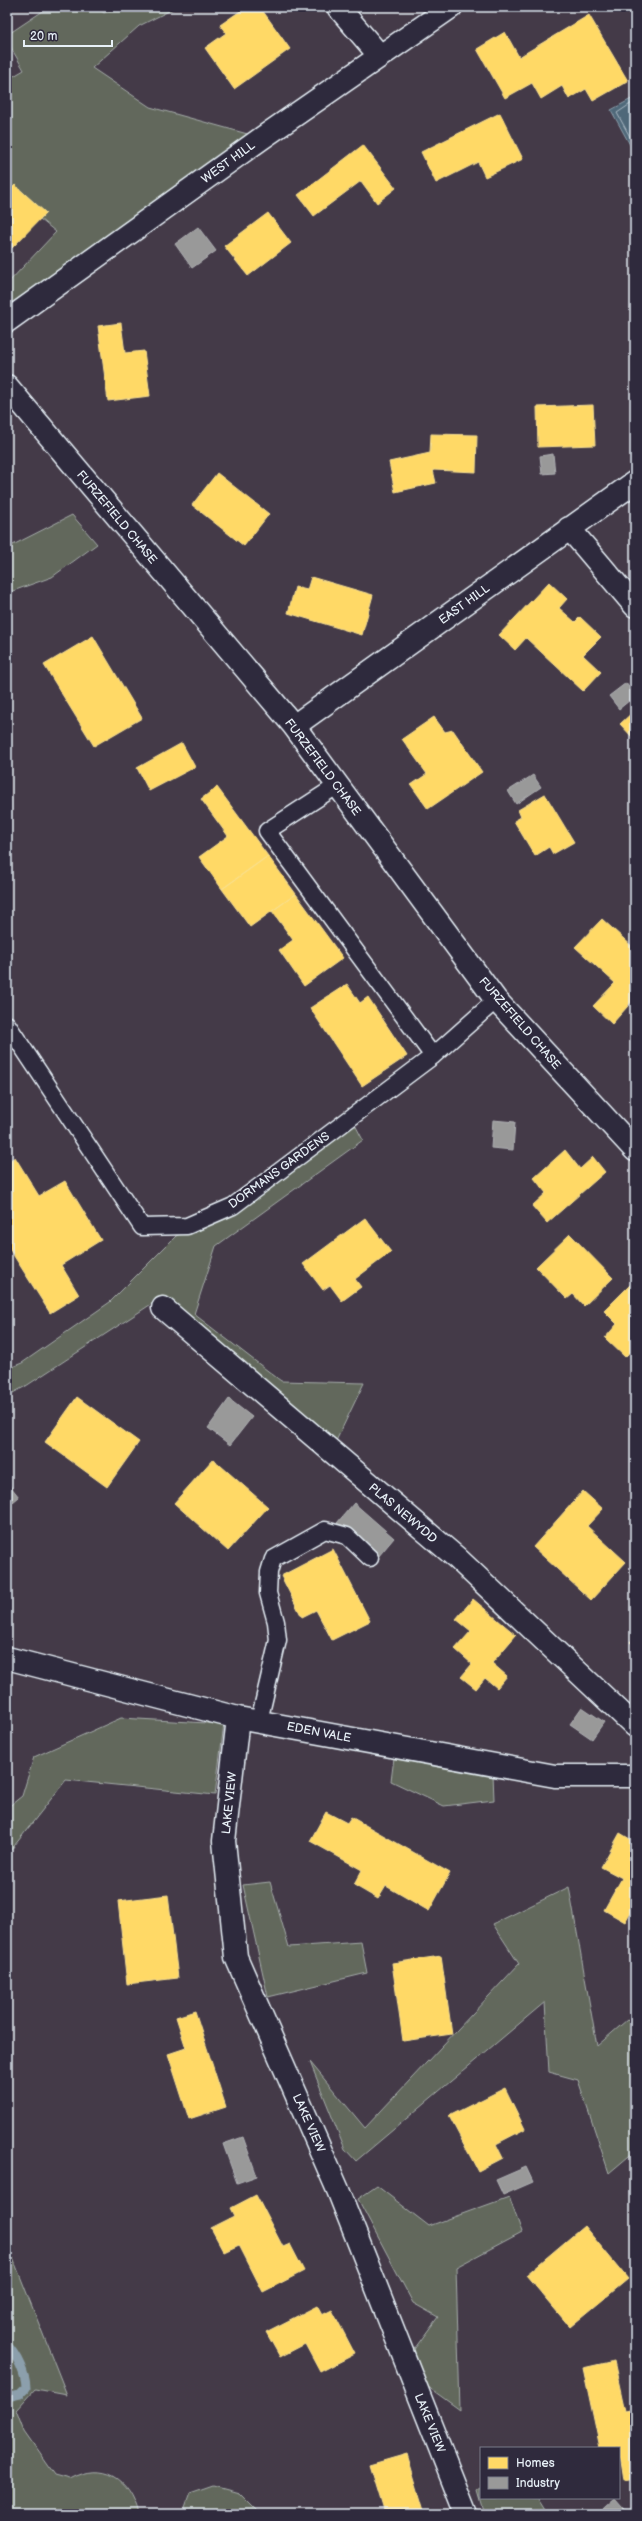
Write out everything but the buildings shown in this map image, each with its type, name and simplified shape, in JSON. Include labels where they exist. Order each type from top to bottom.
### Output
[{"type":"street","points":[[338,7],[380,56]]},
{"type":"street","name":"WEST HILL","points":[[7,321],[262,138],[451,7]]},
{"type":"street","name":"FURZEFIELD CHASE","points":[[7,386],[294,726],[496,1000],[635,1150]]},
{"type":"street","name":"EAST HILL","points":[[294,726],[635,482]]},
{"type":"street","points":[[569,528],[635,606]]},
{"type":"street","name":"PLAS NEWYDD","points":[[163,1308],[457,1558],[635,1726]]},
{"type":"street","name":"EDEN VALE","points":[[7,1658],[238,1718],[556,1776],[635,1776]]},
{"type":"street","name":"LAKE VIEW","points":[[238,1718],[224,1841],[236,1957],[338,2190],[466,2514]]},
{"type":"lane","points":[[338,785],[267,831],[433,1056]]},
{"type":"lane","name":"DORMANS GARDENS","points":[[7,1024],[142,1227],[187,1226],[233,1206],[433,1056],[496,1000]]},
{"type":"lane","points":[[259,1721],[278,1640],[276,1622],[268,1593],[273,1559],[325,1530],[347,1536],[370,1558]]},
{"type":"green space","points":[[49,7],[96,7],[104,13],[117,7],[177,7],[139,26],[92,68],[150,107],[262,138],[7,321],[7,284],[56,232],[40,219],[45,213],[15,185],[7,193],[7,80],[24,70],[7,41],[7,35]]},
{"type":"green space","points":[[72,515],[97,544],[52,577],[7,593],[7,548]]},
{"type":"green space","points":[[353,1121],[363,1140],[216,1246],[194,1314],[281,1381],[364,1383],[336,1441],[159,1299],[26,1386],[7,1396],[7,1369],[22,1363],[110,1302],[176,1236],[242,1207]]},
{"type":"green space","points":[[121,1718],[224,1724],[215,1795],[66,1780],[7,1855],[7,1808],[22,1796],[34,1757]]},
{"type":"green space","points":[[394,1758],[493,1774],[494,1800],[444,1806],[391,1781]]},
{"type":"green space","points":[[270,1882],[289,1947],[361,1942],[367,1973],[268,1997],[243,1885]]},
{"type":"green space","points":[[569,1887],[597,2046],[635,2013],[635,2151],[609,2173],[578,2080],[549,2072],[545,2002],[356,2161],[345,2149],[310,2062],[365,2128],[519,1964],[493,1924]]},
{"type":"green space","points":[[377,2186],[429,2226],[509,2197],[522,2232],[456,2267],[460,2410],[424,2384],[412,2352],[438,2317],[413,2303],[358,2199]]},
{"type":"green space","points":[[7,2243],[67,2395],[35,2389],[16,2410],[24,2431],[55,2475],[70,2479],[82,2474],[94,2472],[114,2476],[122,2482],[129,2491],[135,2501],[139,2514],[7,2514]]},
{"type":"green space","points":[[213,2486],[239,2493],[260,2514],[183,2514],[190,2494]]},
{"type":"green space","points":[[481,2499],[540,2499],[549,2514],[485,2514]]},
{"type":"water","points":[[635,97],[635,154],[611,110]]},
{"type":"waterway","points":[[7,2345],[20,2365],[26,2383],[26,2388],[20,2394],[7,2397]]}]
